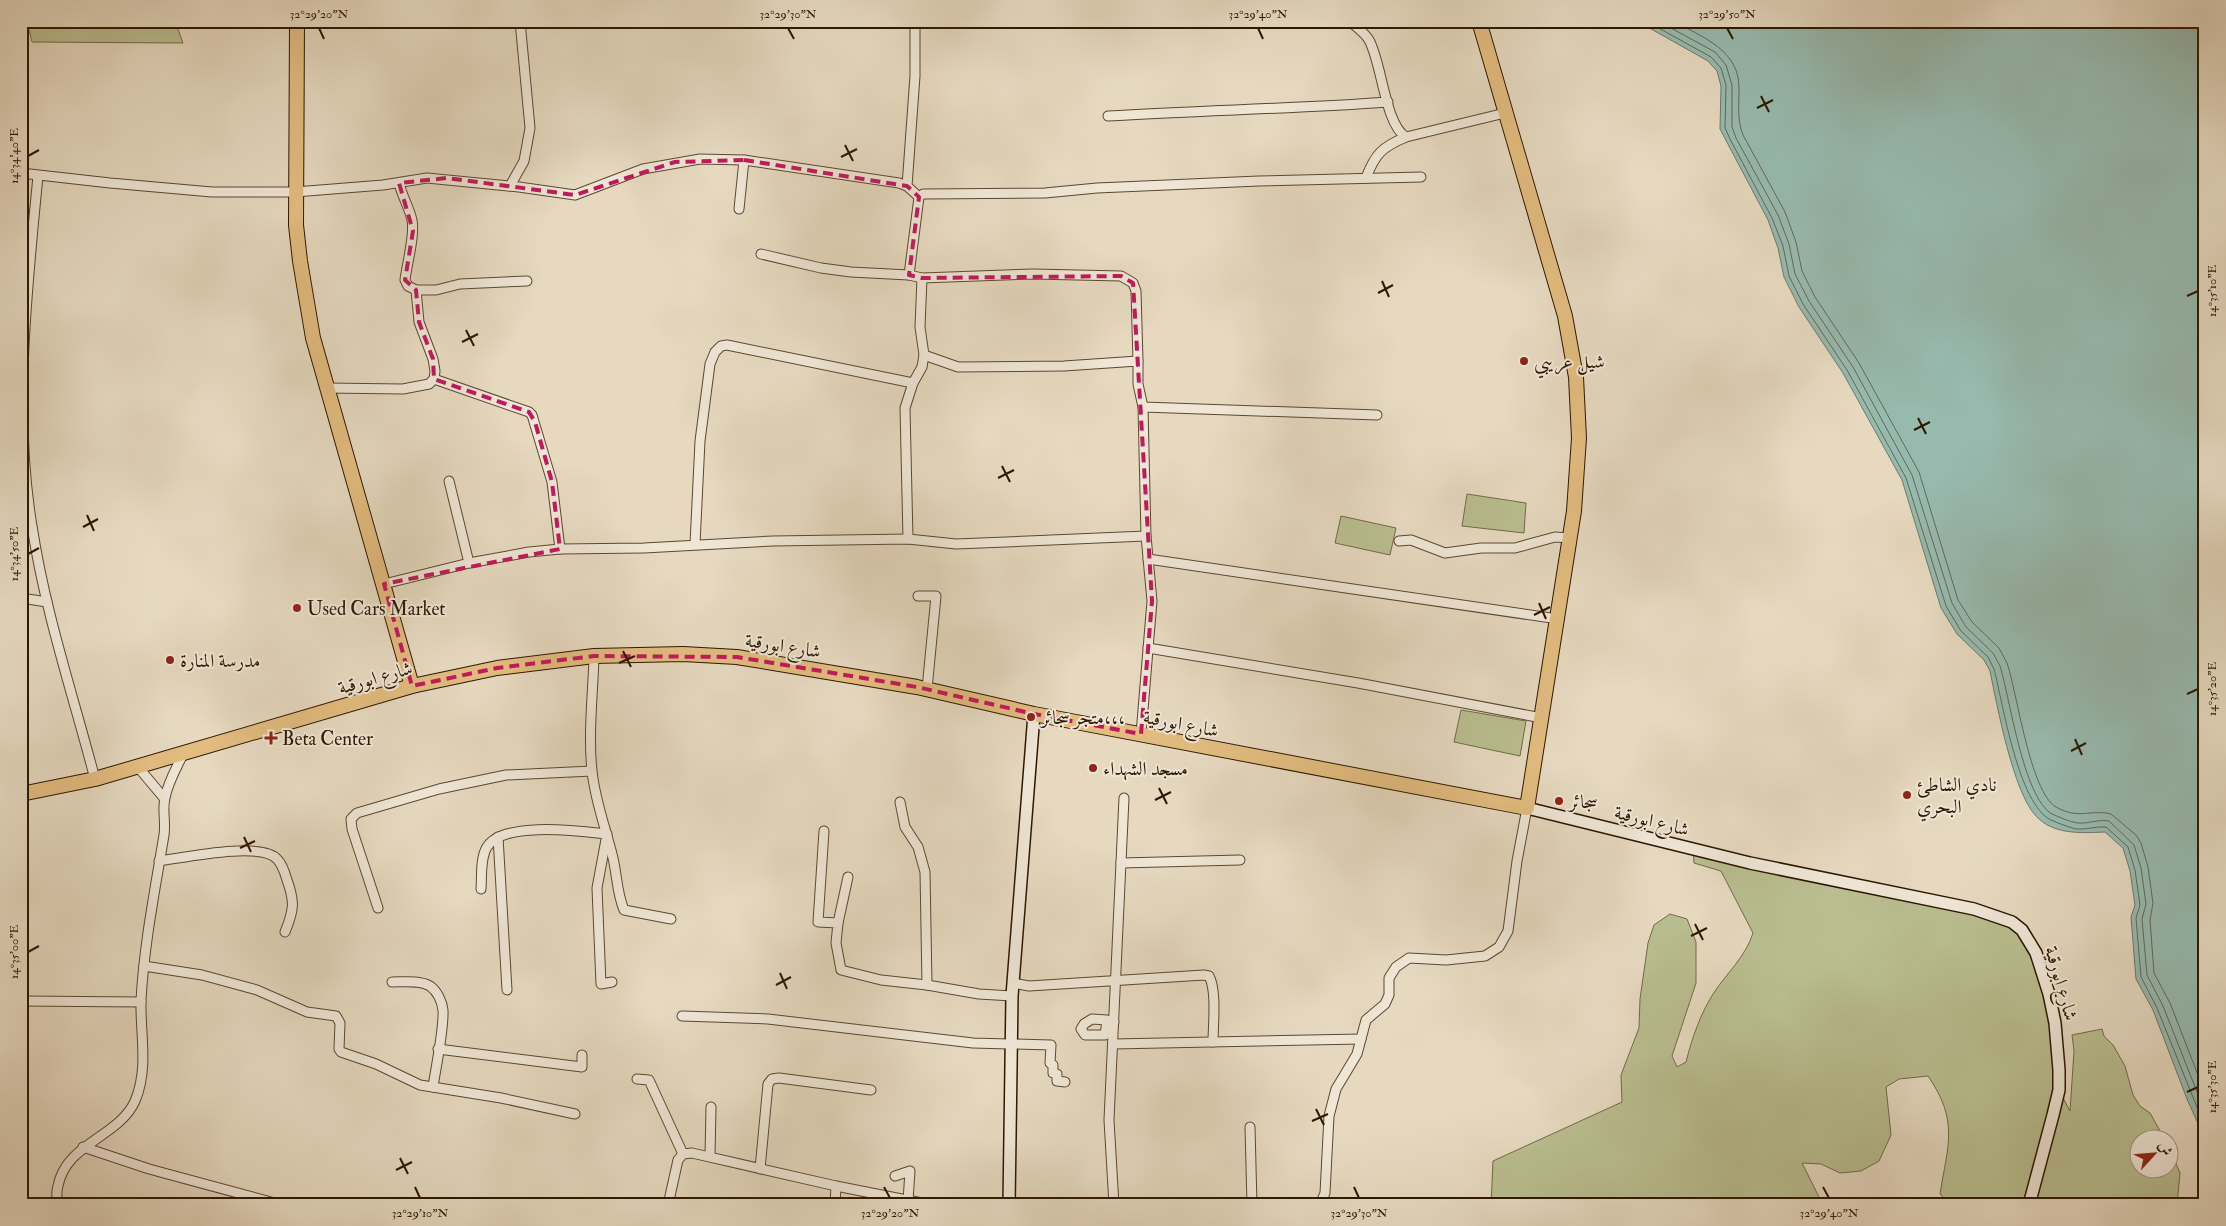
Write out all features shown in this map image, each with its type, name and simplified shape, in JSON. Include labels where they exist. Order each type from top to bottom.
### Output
[{"type":"main road","points":[[296,21],[295,192],[300,261],[313,338],[412,686]]},
{"type":"main road","points":[[1479,21],[1566,316],[1572,351],[1579,438],[1570,538],[1528,808]]},
{"type":"main road","name":"شارع ابورقية","points":[[21,794],[95,779],[412,686],[497,668],[594,656],[684,654],[737,656],[927,689],[1034,714],[1528,808],[1750,863],[1974,910],[2012,922],[2030,940],[2041,968],[2055,1023],[2059,1055],[2059,1090],[2030,1205]]},
{"type":"main road","points":[[1009,1205],[1012,983],[1034,714]]},
{"type":"street","points":[[510,186],[524,161],[530,128],[520,21]]},
{"type":"street","points":[[907,186],[915,76],[915,21]]},
{"type":"street","points":[[1350,21],[1368,38],[1374,49],[1378,72],[1395,125],[1400,134],[1406,137]]},
{"type":"street","points":[[1108,116],[1197,111],[1298,109],[1388,102]]},
{"type":"street","points":[[1366,178],[1372,160],[1387,145],[1406,137],[1505,114]]},
{"type":"street","points":[[21,173],[212,192],[295,192],[399,183],[427,178],[447,178],[575,195],[643,169],[675,162],[700,159],[744,160],[899,183],[907,186],[919,197]]},
{"type":"street","points":[[739,209],[744,160]]},
{"type":"street","points":[[38,176],[26,298],[22,436],[31,525],[47,602],[95,779]]},
{"type":"street","points":[[919,197],[923,194],[1045,193],[1155,185],[1421,177]]},
{"type":"street","points":[[399,183],[402,197],[412,220],[413,231],[404,280],[408,286],[416,290],[436,290],[460,284],[527,281]]},
{"type":"street","points":[[909,275],[919,197]]},
{"type":"street","points":[[761,254],[821,268],[851,272],[909,275],[922,278],[1033,274],[1121,276],[1133,283],[1136,291],[1138,384],[1143,408],[1146,536],[1152,601],[1141,734]]},
{"type":"street","points":[[908,539],[905,408],[913,383],[922,367],[924,355],[920,327],[922,278]]},
{"type":"street","points":[[326,388],[403,389],[429,384],[434,379],[436,371],[433,359],[418,322],[416,290]]},
{"type":"street","points":[[696,544],[700,441],[710,364],[715,352],[721,346],[727,345],[913,383]]},
{"type":"street","points":[[924,355],[958,367],[1064,366],[1138,361]]},
{"type":"street","points":[[434,379],[532,415],[552,482],[560,549]]},
{"type":"street","points":[[1143,408],[1377,415]]},
{"type":"street","points":[[449,482],[469,563]]},
{"type":"street","points":[[384,584],[469,563],[529,552],[560,549],[644,548],[773,540],[908,539],[956,544],[1146,536]]},
{"type":"street","points":[[1399,540],[1411,540],[1445,553],[1481,548],[1515,548],[1555,537],[1570,538]]},
{"type":"street","points":[[1148,559],[1558,619]]},
{"type":"street","points":[[918,596],[936,596],[927,689]]},
{"type":"street","points":[[21,598],[47,602]]},
{"type":"street","points":[[1148,648],[1358,683],[1542,718]]},
{"type":"street","points":[[594,656],[591,734],[592,771],[621,902],[624,910],[671,919]]},
{"type":"street","points":[[57,1205],[58,1185],[68,1165],[82,1147],[112,1127],[126,1114],[135,1101],[143,1068],[141,1002],[144,966],[164,832],[164,798],[184,752]]},
{"type":"street","points":[[138,767],[164,798]]},
{"type":"street","points":[[378,908],[352,829],[351,819],[357,813],[439,789],[506,775],[592,771]]},
{"type":"street","points":[[1114,1205],[1109,1120],[1113,1044],[1110,1021],[1116,981],[1124,798]]},
{"type":"street","points":[[900,802],[905,827],[918,847],[925,872],[927,985]]},
{"type":"street","points":[[1320,1205],[1325,1193],[1329,1116],[1336,1089],[1357,1054],[1366,1020],[1385,1004],[1389,995],[1389,978],[1396,967],[1410,958],[1446,960],[1485,956],[1499,947],[1508,931],[1517,861],[1528,808]]},
{"type":"street","points":[[481,889],[486,847],[498,837],[510,832],[570,830],[607,834]]},
{"type":"street","points":[[824,831],[818,922],[838,923]]},
{"type":"street","points":[[607,834],[597,888],[601,984],[612,982]]},
{"type":"street","points":[[498,837],[507,990]]},
{"type":"street","points":[[160,861],[215,852],[252,851],[269,853],[277,859],[293,897],[292,914],[285,932]]},
{"type":"street","points":[[1122,863],[1240,860]]},
{"type":"street","points":[[848,877],[838,923],[836,943],[842,970],[881,980],[927,985],[979,994],[1012,996]]},
{"type":"street","points":[[144,966],[211,978],[257,990],[307,1012],[336,1016],[340,1023],[339,1049],[341,1052],[376,1064],[420,1086],[575,1114]]},
{"type":"street","points":[[1012,983],[1029,986],[1209,976],[1212,981],[1213,990],[1213,1042]]},
{"type":"street","points":[[392,982],[418,982],[429,986],[436,992],[443,1009],[433,1087]]},
{"type":"street","points":[[21,1001],[141,1002]]},
{"type":"street","points":[[682,1016],[768,1019],[973,1043],[1051,1045],[1050,1063],[1053,1065],[1053,1073],[1057,1074],[1057,1081],[1065,1082]]},
{"type":"street","points":[[1113,1044],[1361,1039]]},
{"type":"street","points":[[438,1049],[582,1067],[582,1055]]},
{"type":"street","points":[[760,1169],[768,1084],[772,1079],[779,1078],[871,1090]]},
{"type":"street","points":[[637,1079],[649,1080],[683,1154]]},
{"type":"street","points":[[710,1107],[710,1156]]},
{"type":"street","points":[[1250,1127],[1252,1205]]},
{"type":"street","points":[[82,1147],[150,1170],[282,1205]]},
{"type":"street","points":[[668,1205],[678,1160],[683,1154],[692,1153],[836,1186],[932,1205]]},
{"type":"street","points":[[895,1176],[910,1171],[908,1201]]},
{"type":"street","points":[[835,1205],[836,1186]]},
{"type":"highlighted area","points":[[744,160],[907,186],[919,197],[909,275],[922,278],[1121,276],[1133,283],[1152,601],[1141,734],[1034,714],[917,687],[737,657],[594,656],[497,668],[412,686],[384,584],[560,549],[552,482],[535,422],[529,412],[434,379],[433,359],[419,322],[416,290],[405,280],[413,231],[399,183],[447,178],[575,195],[675,162]]},
{"type":"green space","points":[[21,21],[175,21],[183,43],[32,42],[29,30],[21,31]]},
{"type":"green space","points":[[1467,494],[1526,503],[1524,533],[1462,526]]},
{"type":"green space","points":[[1341,516],[1396,528],[1390,555],[1335,543]]},
{"type":"green space","points":[[1461,710],[1526,721],[1520,756],[1454,742]]},
{"type":"green space","points":[[1693,849],[1974,909],[2022,930],[2049,994],[2059,1090],[2070,1111],[2074,1051],[2072,1035],[2102,1029],[2104,1036],[2113,1045],[2125,1066],[2133,1095],[2140,1106],[2150,1113],[2158,1128],[2128,1128],[2128,1178],[2178,1178],[2178,1168],[2180,1173],[2177,1205],[1950,1205],[1940,1194],[1948,1147],[1948,1120],[1938,1092],[1928,1076],[1899,1079],[1886,1087],[1891,1135],[1879,1161],[1861,1171],[1840,1173],[1821,1164],[1802,1163],[1823,1205],[1491,1205],[1493,1161],[1622,1102],[1621,1075],[1639,1028],[1640,999],[1648,943],[1654,925],[1670,914],[1687,919],[1696,942],[1696,983],[1672,1056],[1677,1067],[1686,1062],[1697,1027],[1708,1002],[1741,957],[1753,933],[1721,871],[1694,863]]},
{"type":"water","points":[[1637,21],[2205,21],[2205,1139],[2187,1099],[2153,1010],[2136,979],[2131,917],[2135,905],[2130,871],[2123,848],[2105,832],[2087,833],[2059,830],[2051,827],[2036,816],[2028,804],[2013,769],[1990,671],[1984,660],[1957,634],[1941,608],[1902,480],[1843,373],[1799,307],[1784,277],[1778,248],[1768,220],[1720,129],[1721,86],[1717,71],[1708,61]]},
{"type":"place","name":"شيل عريبي","points":[[1524,361]]},
{"type":"place","name":"Used Cars Market","points":[[297,608]]},
{"type":"place","name":"مدرسة المنارة","points":[[170,660]]},
{"type":"place","name":"متجر سجائر،،،","points":[[1031,717]]},
{"type":"place","name":"Beta Center","points":[[271,738]]},
{"type":"place","name":"مسجد الشهداء","points":[[1093,768]]},
{"type":"place","name":"نادي الشاطئ البحري","points":[[1907,795]]},
{"type":"place","name":"سجائر","points":[[1559,801]]}]
